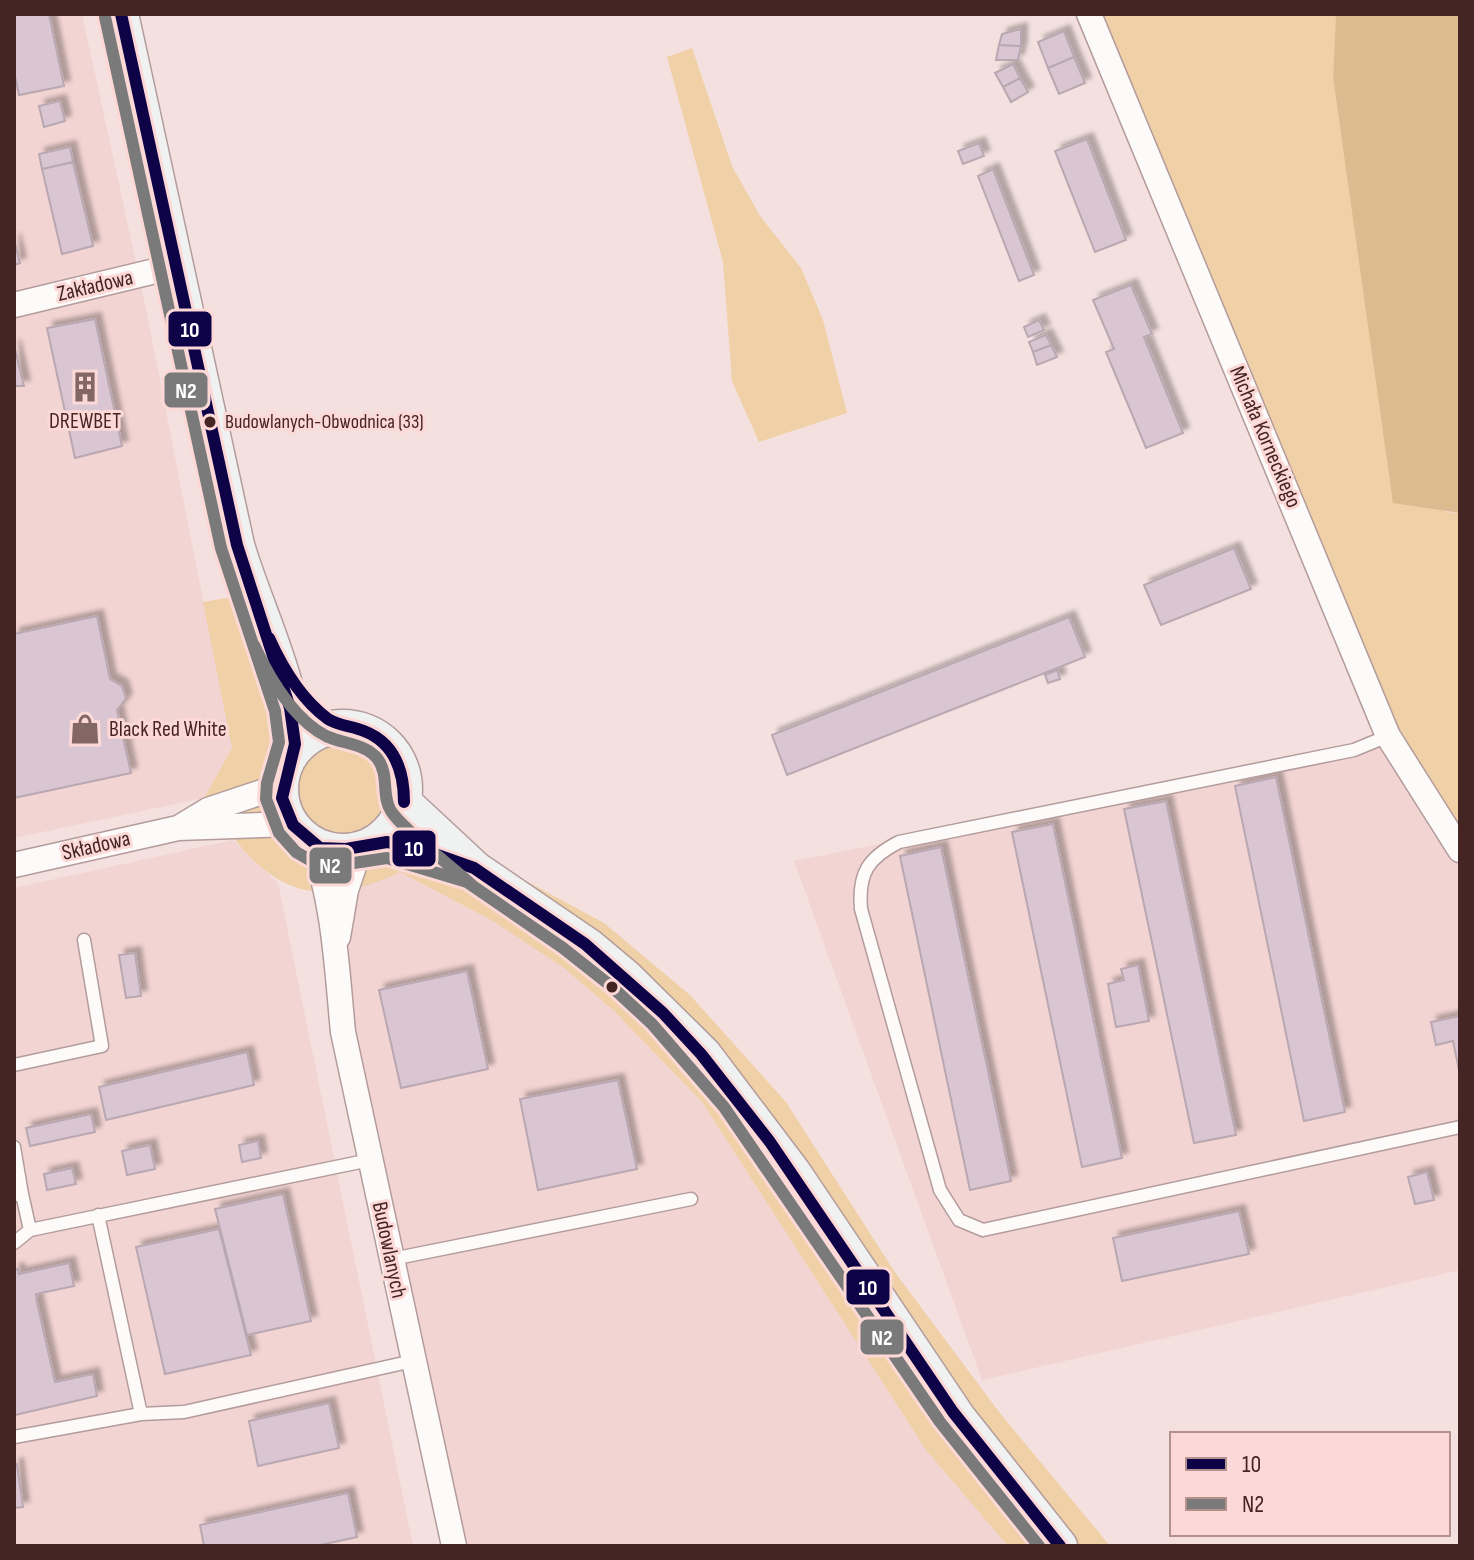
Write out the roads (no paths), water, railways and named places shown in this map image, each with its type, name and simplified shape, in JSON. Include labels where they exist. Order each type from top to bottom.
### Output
[{"type":"main road","points":[[121,14],[237,545],[251,594],[275,651],[295,735],[283,805],[302,833],[324,848],[344,851],[397,842],[476,869]]},
{"type":"main road","points":[[275,651],[325,717],[346,727],[363,730],[392,751],[405,784],[404,802],[398,819],[367,846]]},
{"type":"main road","points":[[289,762],[311,736],[346,727]]},
{"type":"main road","points":[[404,802],[476,869],[589,946],[626,977],[704,1054],[794,1173],[958,1417],[1060,1546]]},
{"type":"street","name":"Michała Korneckiego","points":[[1089,14],[1388,736],[1460,850]]},
{"type":"street","name":"Zakładowa","points":[[14,305],[176,266]]},
{"type":"street","name":"Składowa","points":[[178,828],[208,810],[271,789],[289,762]]},
{"type":"street","name":"Składowa","points":[[14,865],[178,828],[302,833]]},
{"type":"street","name":"Budowlanych","points":[[302,833],[319,860],[335,951],[343,1032],[454,1546]]},
{"type":"street","name":"Budowlanych","points":[[335,951],[346,890],[367,846]]},
{"type":"lane","points":[[1388,736],[1354,750],[899,842],[876,854],[859,885],[861,909],[940,1190],[959,1220],[983,1230],[1460,1127]]},
{"type":"lane","points":[[14,1065],[102,1046],[84,940]]},
{"type":"lane","points":[[14,1147],[18,1195],[30,1230]]},
{"type":"lane","points":[[14,1243],[30,1230],[370,1160]]},
{"type":"lane","points":[[392,1259],[691,1199]]},
{"type":"lane","points":[[98,1215],[141,1414]]},
{"type":"lane","points":[[14,1437],[141,1414],[184,1412],[413,1361]]},
{"type":"place","name":"DREWBET","points":[[85,387]]},
{"type":"place","name":"Budowlanych-Obwodnica (33)","points":[[210,422]]},
{"type":"place","name":"Black Red White","points":[[85,729]]}]
